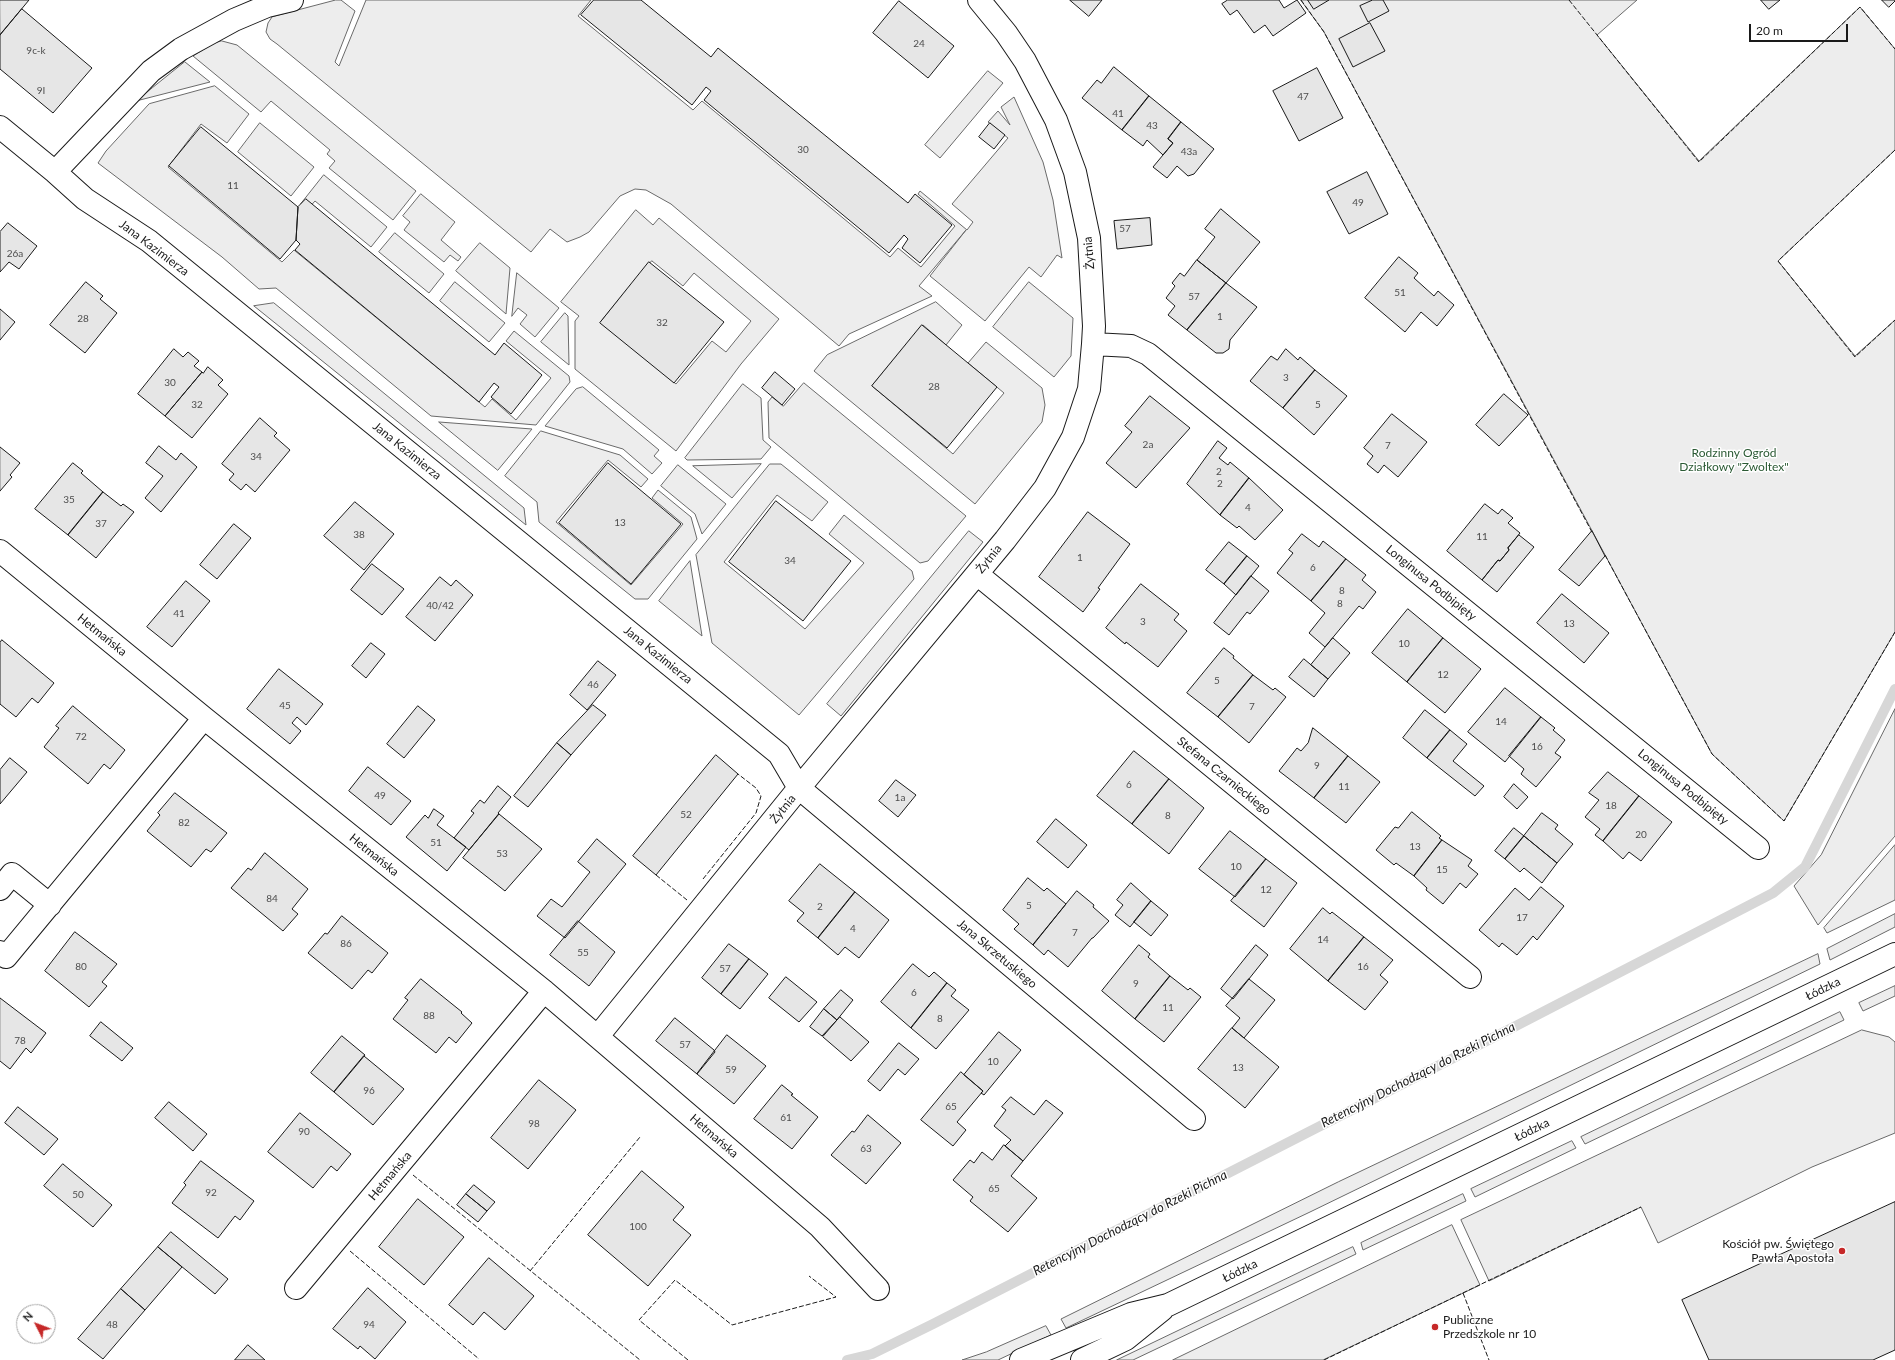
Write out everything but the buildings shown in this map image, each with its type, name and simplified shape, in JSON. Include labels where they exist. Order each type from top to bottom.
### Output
[{"type":"street","points":[[55,172],[151,71],[181,49],[234,20],[267,6],[292,0]]},
{"type":"street","name":"Żytnia","points":[[598,1036],[799,788],[977,574],[1045,488],[1073,437],[1089,388],[1094,326],[1089,238],[1075,172],[1056,120],[1025,61],[1006,32],[979,0]]},
{"type":"street","name":"Jana Kazimierza","points":[[0,127],[55,172],[85,199],[149,241],[767,744],[779,754],[799,788]]},
{"type":"street","name":"Longinusa Podbipięty","points":[[1093,344],[1131,346],[1148,354],[1758,848]]},
{"type":"street","name":"Hetmańska","points":[[0,551],[204,718],[598,1036],[820,1227],[878,1288]]},
{"type":"street","name":"Stefana Czarnieckiego","points":[[977,574],[1470,977]]},
{"type":"street","points":[[0,952],[6,957],[204,718]]},
{"type":"street","name":"Jana Skrzetuskiego","points":[[799,788],[1194,1119]]},
{"type":"street","points":[[0,889],[12,874],[50,905]]},
{"type":"street","name":"Łódzka","points":[[1021,1360],[1131,1314],[1168,1305],[1895,954]]},
{"type":"street","name":"Hetmańska","points":[[296,1288],[544,991]]},
{"type":"street","name":"Łódzka","points":[[1082,1360],[1126,1339],[1168,1305]]},
{"type":"shaded area","points":[[341,0],[355,11],[335,62],[339,66],[366,0],[591,0],[578,16],[693,110],[702,101],[890,257],[898,248],[921,267],[955,226],[918,194],[920,191],[967,230],[973,222],[952,204],[1008,138],[988,122],[998,111],[1010,125],[1001,107],[1014,97],[1043,162],[1053,200],[1062,258],[1057,255],[1041,277],[1029,267],[985,321],[930,276],[966,230],[919,286],[932,296],[849,334],[839,346],[671,204],[646,190],[635,189],[620,196],[589,232],[580,237],[567,242],[550,229],[531,252],[270,39],[266,32],[268,23],[272,17]]},
{"type":"shaded area","name":"Rodzinny Ogród Działkowy \"Zwoltex\"","points":[[1301,0],[1637,0],[1597,35],[1699,161],[1860,7],[1895,49],[1895,150],[1778,261],[1855,356],[1895,320],[1895,632],[1784,821],[1712,754],[1324,32]]},
{"type":"shaded area","points":[[222,41],[237,45],[416,191],[393,220],[329,168],[335,161],[327,154],[330,150],[271,101],[261,112],[193,56],[214,43]]},
{"type":"shaded area","points":[[185,62],[210,82],[136,101],[152,88]]},
{"type":"shaded area","points":[[988,71],[1003,83],[940,158],[925,145]]},
{"type":"shaded area","points":[[215,86],[249,114],[227,143],[201,124],[168,167],[282,262],[294,250],[485,407],[492,399],[516,420],[551,378],[506,341],[514,331],[569,376],[570,382],[536,425],[431,416],[276,288],[259,289],[222,257],[98,163],[106,151],[149,104]]},
{"type":"shaded area","points":[[260,123],[314,167],[291,196],[238,152]]},
{"type":"shaded area","points":[[324,175],[387,227],[371,247],[315,201],[307,210],[301,204]]},
{"type":"shaded area","points":[[421,194],[455,222],[441,240],[461,257],[458,261],[450,255],[444,262],[404,230],[410,222],[403,216]]},
{"type":"shaded area","points":[[636,210],[653,225],[659,218],[779,319],[741,364],[676,451],[575,369],[575,321],[579,316],[561,302]],"holes":[[[652,261],[683,286],[694,273],[751,321],[726,352],[712,341],[676,384],[601,322]]]},
{"type":"shaded area","points":[[395,233],[444,274],[429,293],[379,252]]},
{"type":"shaded area","points":[[480,243],[510,268],[506,314],[456,271]]},
{"type":"shaded area","points":[[517,273],[559,308],[535,337],[520,324],[527,315],[518,308],[512,316]]},
{"type":"shaded area","points":[[455,282],[505,323],[489,342],[440,301]]},
{"type":"shaded area","points":[[1029,282],[1073,318],[1071,356],[1054,377],[993,327]]},
{"type":"shaded area","points":[[936,302],[962,325],[946,345],[923,325],[872,386],[953,454],[1004,393],[968,363],[986,342],[1042,388],[1045,405],[1042,422],[975,504],[814,371],[827,355]]},
{"type":"shaded area","points":[[274,303],[524,508],[526,525],[254,306]]},
{"type":"shaded area","points":[[565,313],[568,316],[569,365],[541,342]]},
{"type":"shaded area","points":[[804,383],[966,516],[928,561],[920,563],[769,438],[768,402],[772,397],[783,406]]},
{"type":"shaded area","points":[[743,384],[761,398],[763,440],[771,447],[761,459],[687,460],[685,458]]},
{"type":"shaded area","points":[[583,387],[659,450],[654,456],[662,463],[652,474],[623,449],[545,426],[576,389]]},
{"type":"shaded area","points":[[439,422],[532,429],[498,470]]},
{"type":"shaded area","points":[[541,431],[620,455],[648,479],[641,487],[608,460],[556,522],[631,585],[683,524],[652,498],[658,490],[691,517],[697,539],[648,599],[635,599],[539,522],[537,502],[505,476]]},
{"type":"shaded area","points":[[761,464],[732,498],[693,466]]},
{"type":"shaded area","points":[[770,464],[781,464],[828,502],[812,521],[777,495],[724,562],[805,629],[864,563],[829,534],[844,515],[912,571],[914,579],[799,715],[712,643],[696,555]]},
{"type":"shaded area","points":[[678,465],[726,504],[702,534],[695,514],[661,486]]},
{"type":"shaded area","points":[[969,531],[983,542],[841,716],[827,704]]},
{"type":"shaded area","points":[[690,561],[702,636],[659,601]]},
{"type":"shaded area","points":[[1895,709],[1895,836],[1818,925],[1794,886],[1821,855]]},
{"type":"shaded area","points":[[1895,845],[1895,900],[1827,933],[1824,928]]},
{"type":"shaded area","points":[[1895,914],[1895,927],[1830,960],[1827,949]]},
{"type":"shaded area","points":[[1818,954],[1820,964],[1310,1212],[1066,1328],[1061,1319],[1338,1182]]},
{"type":"shaded area","points":[[1895,986],[1895,996],[1863,1011],[1859,1003]]},
{"type":"shaded area","points":[[1840,1012],[1844,1020],[1585,1144],[1581,1137]]},
{"type":"shaded area","points":[[1862,1030],[1889,1037],[1895,1042],[1895,1133],[1812,1167],[1658,1243],[1641,1207],[1489,1281],[1461,1220]]},
{"type":"shaded area","points":[[1572,1141],[1576,1148],[1475,1197],[1471,1189]]},
{"type":"shaded area","points":[[1463,1194],[1466,1201],[1363,1250],[1361,1243]]},
{"type":"shaded area","points":[[1452,1225],[1480,1285],[1323,1360],[1173,1360]]},
{"type":"shaded area","points":[[1353,1247],[1356,1254],[1133,1360],[1117,1360]]},
{"type":"shaded area","points":[[1046,1326],[1051,1335],[998,1360],[962,1360],[986,1352]]},
{"type":"waterway","name":"Retencyjny Dochodzący do Rzeki Pichna","points":[[847,1360],[872,1354],[933,1324],[1773,893],[1805,867],[1895,689]]},
{"type":"fence","points":[[1301,0],[1324,32],[1593,534]]},
{"type":"fence","points":[[1569,0],[1699,162],[1860,7],[1895,49]]},
{"type":"fence","points":[[1895,150],[1778,261],[1855,357],[1895,320]]},
{"type":"fence","points":[[1605,555],[1712,754],[1784,821],[1895,632]]},
{"type":"fence","points":[[703,879],[756,813],[761,796],[756,788],[738,774]]},
{"type":"fence","points":[[656,875],[687,900]]},
{"type":"fence","points":[[530,1271],[640,1137]]},
{"type":"fence","points":[[413,1175],[640,1360]]},
{"type":"fence","points":[[1324,1360],[1641,1207]]},
{"type":"fence","points":[[350,1251],[479,1359]]},
{"type":"fence","points":[[688,1360],[639,1320],[675,1280],[732,1325],[836,1297],[809,1276]]},
{"type":"fence","points":[[1463,1293],[1489,1360]]},
{"type":"place","name":"Kościół pw. Świętego Pawła Apostoła","points":[[1842,1251]]},
{"type":"place","name":"Publiczne Przedszkole nr 10","points":[[1435,1327]]}]
